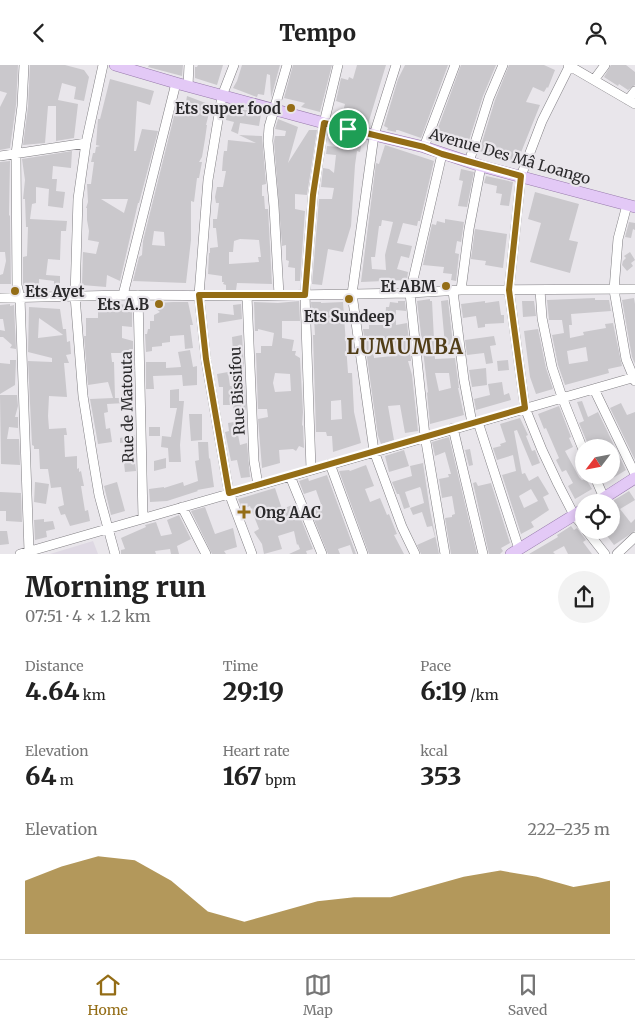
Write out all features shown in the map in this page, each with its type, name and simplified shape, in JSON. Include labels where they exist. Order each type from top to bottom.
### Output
[{"type":"main road","name":"Avenue Des Mâ Loango","points":[[115,65],[188,87],[424,147],[481,166],[631,206]]},
{"type":"main road","points":[[610,494],[635,478]]},
{"type":"main road","points":[[515,551],[575,514]]},
{"type":"street","points":[[24,65],[22,106],[16,154],[17,285],[20,298],[24,552],[634,378],[626,359],[614,290],[618,239],[631,206]]},
{"type":"street","points":[[103,65],[86,143],[78,199],[75,296],[83,396],[99,495],[115,554]]},
{"type":"street","points":[[188,87],[189,65]]},
{"type":"street","points":[[234,65],[222,96],[208,180],[199,295],[206,359],[229,493],[252,554]]},
{"type":"street","points":[[279,295],[268,141],[269,127],[288,65]]},
{"type":"street","points":[[311,469],[305,295],[313,195],[324,123],[338,65]]},
{"type":"street","points":[[396,65],[374,135],[352,294],[374,451],[402,527],[415,554]]},
{"type":"street","points":[[424,147],[455,65]]},
{"type":"street","points":[[469,162],[489,98],[502,65]]},
{"type":"street","points":[[575,505],[542,450],[525,408],[509,290],[521,176],[542,121],[569,65],[631,102],[635,91]]},
{"type":"street","points":[[594,80],[605,65]]},
{"type":"street","points":[[123,295],[176,83]]},
{"type":"street","points":[[0,156],[86,143]]},
{"type":"street","points":[[442,154],[410,293],[426,436],[445,554]]},
{"type":"street","points":[[481,166],[457,290],[464,380],[515,551]]},
{"type":"street","points":[[0,299],[123,295],[247,296],[410,293],[457,290],[635,289]]},
{"type":"street","points":[[540,290],[542,318],[552,367],[579,439]]},
{"type":"street","name":"Rue de Matouta","points":[[138,295],[143,518]]},
{"type":"street","name":"Rue Bissifou","points":[[247,296],[254,461],[258,485]]},
{"type":"street","points":[[594,389],[635,474]]},
{"type":"street","points":[[454,428],[483,554]]},
{"type":"street","points":[[330,464],[363,554]]},
{"type":"street","points":[[290,476],[322,554]]},
{"type":"street","points":[[182,507],[206,554]]},
{"type":"street","points":[[617,554],[635,537]]},
{"type":"street","points":[[593,539],[603,553]]},
{"type":"shaded area","points":[[93,541],[98,554],[50,554]]},
{"type":"building","points":[[0,65],[18,65],[16,105],[10,148],[0,150],[0,107],[7,93],[0,91]]},
{"type":"building","points":[[30,65],[65,65],[84,70],[89,77],[84,101],[74,99],[76,87],[62,83],[58,100],[78,104],[74,138],[56,141],[56,106],[48,106],[45,143],[23,145],[28,107]]},
{"type":"building","points":[[149,65],[183,65],[182,76],[148,67]]},
{"type":"building","points":[[198,65],[223,65],[217,85],[195,78],[195,67]]},
{"type":"building","points":[[242,65],[280,65],[271,98],[270,75],[267,74],[264,95],[258,94],[257,97],[233,88]]},
{"type":"building","points":[[293,65],[332,65],[320,112],[301,107],[305,103],[284,98]]},
{"type":"building","points":[[357,65],[386,65],[368,124],[342,115],[345,104],[336,101],[341,78],[348,80],[349,77],[353,79]]},
{"type":"building","points":[[405,65],[448,65],[421,138],[398,130],[396,132],[387,130],[388,128],[384,126],[398,79]]},
{"type":"building","points":[[461,65],[496,65],[483,96],[466,150],[434,139]]},
{"type":"building","points":[[509,65],[544,65],[555,70],[548,88],[544,92],[533,87],[526,102],[540,105],[520,155],[514,153],[512,161],[479,152],[495,100]]},
{"type":"building","points":[[611,65],[626,65],[635,72],[635,85],[628,90],[604,77]]},
{"type":"building","points":[[110,79],[154,91],[150,105],[137,101],[134,151],[136,151],[142,129],[158,131],[138,203],[120,281],[107,275],[106,287],[82,285],[83,252],[96,254],[99,242],[88,240],[89,231],[86,208],[88,202],[87,184],[91,184],[94,162],[91,162],[93,153],[95,153],[96,147],[100,146],[96,145],[98,119],[100,119]],"holes":[[[101,199],[128,199],[124,213]]]},
{"type":"building","points":[[187,96],[211,105],[206,125],[202,157],[199,162],[202,162],[199,178],[197,178],[194,202],[191,201],[191,240],[186,283],[133,281],[139,257],[142,255],[143,241],[178,100],[186,102]],"holes":[[[154,231],[164,232],[165,246],[152,245]]]},
{"type":"building","points":[[228,105],[261,114],[259,126],[240,123],[238,134],[231,131],[234,122],[226,120]]},
{"type":"building","points":[[278,119],[298,127],[288,163],[309,130],[317,130],[307,195],[295,194],[295,209],[305,211],[300,281],[295,281],[295,268],[288,267],[289,261],[286,260],[286,245],[282,246],[274,141],[275,136],[285,136],[286,131],[275,129]]},
{"type":"building","points":[[239,135],[262,136],[266,184],[262,185],[262,196],[264,196],[265,209],[268,209],[272,284],[237,283],[236,290],[226,290],[226,285],[222,282],[222,276],[208,274],[210,248],[218,247],[216,228],[213,228],[213,219],[217,219],[219,203],[216,203],[215,197],[217,187],[223,187],[226,171],[222,171],[224,151],[227,151],[228,140],[256,143]],"holes":[[[240,239],[259,240],[261,257],[258,257],[259,262],[229,264],[229,252],[233,252],[234,241]]]},
{"type":"building","points":[[341,137],[362,141],[360,152],[357,151],[355,165],[351,226],[343,252],[328,249],[322,285],[312,284],[319,199],[332,199],[334,188],[321,187],[323,168],[329,169],[334,173],[336,155],[326,154],[327,146],[338,147]]},
{"type":"building","points":[[385,145],[434,161],[420,221],[418,221],[417,226],[403,223],[397,243],[412,246],[409,258],[401,256],[397,269],[408,272],[407,280],[361,282],[376,163],[379,164]],"holes":[[[382,220],[393,222],[385,255],[386,270],[372,269],[371,257],[375,257],[379,226],[381,226]]]},
{"type":"building","points":[[72,151],[71,168],[53,166],[52,179],[57,179],[56,191],[65,192],[63,208],[48,206],[49,189],[36,187],[36,203],[32,204],[30,219],[67,221],[66,231],[61,231],[60,260],[48,259],[46,275],[60,276],[60,287],[54,286],[54,281],[39,279],[39,285],[23,285],[23,257],[27,256],[28,227],[26,227],[25,199],[23,199],[25,180],[22,159]]},
{"type":"building","points":[[10,161],[11,284],[0,284],[0,275],[3,274],[6,261],[5,252],[0,252],[0,162]]},
{"type":"building","points":[[461,169],[474,172],[467,207],[458,206],[463,181],[459,180]]},
{"type":"building","points":[[486,176],[513,182],[509,206],[500,205],[502,194],[496,193],[497,186],[484,183]]},
{"type":"building","points":[[535,192],[579,204],[569,240],[578,242],[570,273],[530,262],[541,223],[528,219]]},
{"type":"building","points":[[445,219],[464,222],[461,242],[457,241],[455,253],[459,254],[456,281],[451,280],[452,274],[443,273],[444,267],[423,265],[432,224],[436,225],[437,221],[445,223]]},
{"type":"building","points":[[629,222],[635,223],[635,230],[633,229],[631,238],[625,237]]},
{"type":"building","points":[[475,229],[507,234],[503,268],[485,265],[486,261],[471,259]]},
{"type":"building","points":[[630,252],[635,260],[631,263],[633,266],[627,271],[622,265],[626,258],[624,256]]},
{"type":"building","points":[[595,298],[595,300],[609,300],[611,311],[571,314],[572,325],[569,325],[570,338],[584,335],[583,332],[606,328],[605,324],[613,323],[622,366],[608,369],[609,373],[565,385],[558,365],[552,335],[564,333],[562,320],[549,320],[547,300]],"holes":[[[586,347],[588,361],[569,364],[567,351]]]},
{"type":"building","points":[[634,298],[635,364],[632,357],[622,300]]},
{"type":"building","points":[[430,299],[432,301],[435,359],[455,358],[458,388],[464,415],[430,424],[428,392],[417,301]],"holes":[[[435,373],[449,373],[451,388],[439,391]]]},
{"type":"building","points":[[448,300],[453,344],[445,345],[441,301]]},
{"type":"building","points":[[299,301],[300,321],[282,321],[282,338],[294,340],[292,351],[296,351],[295,355],[300,358],[304,448],[299,446],[296,451],[293,449],[279,450],[280,463],[262,468],[258,419],[268,417],[267,409],[258,409],[256,353],[261,353],[261,346],[272,346],[274,333],[258,329],[258,331],[255,331],[254,302],[278,303]],"holes":[[[275,373],[290,374],[291,391],[275,392],[273,383]]]},
{"type":"building","points":[[398,301],[405,301],[406,311],[396,310],[396,325],[407,323],[411,361],[408,361],[412,375],[418,431],[405,433],[400,405],[388,406],[394,440],[381,444],[378,436],[363,329],[369,329],[369,325],[385,325],[386,307],[389,307],[390,302],[398,303]],"holes":[[[389,340],[392,356],[374,358],[373,342]]]},
{"type":"building","points":[[485,301],[485,303],[499,301],[501,315],[504,315],[504,323],[485,324],[485,327],[478,328],[476,316],[463,318],[461,304]]},
{"type":"building","points":[[522,301],[534,301],[536,316],[523,317]]},
{"type":"building","points":[[188,302],[193,325],[190,325],[193,348],[185,349],[184,335],[170,336],[170,342],[162,343],[162,346],[152,347],[152,351],[146,352],[145,334],[150,329],[150,321],[154,321],[154,315],[160,312],[155,308],[156,303]]},
{"type":"building","points":[[311,302],[343,302],[348,373],[352,373],[354,412],[361,443],[333,452],[332,436],[327,436],[326,432],[316,432],[313,335],[315,335],[314,319],[312,319]],"holes":[[[341,400],[342,419],[331,420],[331,401]]]},
{"type":"building","points":[[98,303],[132,305],[132,327],[122,326],[122,338],[133,341],[133,349],[123,351],[123,353],[111,353],[112,362],[114,362],[115,398],[122,398],[124,368],[126,367],[130,394],[133,394],[133,409],[126,409],[125,403],[107,404],[108,412],[104,413],[106,429],[110,428],[112,442],[98,444],[90,399],[113,398],[108,382],[88,385],[84,336],[86,336],[86,318],[98,318]]},
{"type":"building","points":[[10,304],[10,306],[14,305],[16,349],[10,348],[12,345],[3,337],[0,337],[0,330],[5,331],[3,319],[0,319],[0,305]]},
{"type":"building","points":[[241,304],[242,319],[218,323],[218,313],[234,315],[233,305]]},
{"type":"building","points":[[29,307],[60,309],[63,329],[66,329],[67,342],[70,341],[71,354],[66,355],[69,363],[64,363],[67,397],[49,396],[49,429],[66,428],[67,435],[64,435],[65,457],[77,456],[77,469],[79,468],[79,472],[81,471],[84,486],[81,486],[85,511],[88,510],[90,521],[70,526],[65,514],[61,515],[58,507],[64,505],[61,487],[51,488],[48,469],[40,469],[39,449],[34,449],[32,445],[28,361],[52,362],[52,358],[28,352]],"holes":[[[39,318],[63,335],[38,338]]]},
{"type":"building","points":[[538,329],[546,368],[553,389],[536,394],[530,377],[524,331]]},
{"type":"building","points":[[242,335],[244,367],[234,368],[232,337]]},
{"type":"building","points":[[494,336],[496,345],[490,346],[493,363],[486,364],[484,353],[467,355],[465,340]]},
{"type":"building","points":[[190,350],[193,367],[197,366],[197,385],[183,386],[182,375],[153,376],[154,389],[146,389],[146,362],[166,362],[166,368],[181,367],[178,352]]},
{"type":"building","points":[[10,360],[16,360],[15,385],[0,394],[0,363],[10,364]]},
{"type":"building","points":[[508,360],[509,370],[498,371],[497,361]]},
{"type":"building","points":[[486,368],[487,385],[472,387],[469,370]]},
{"type":"building","points":[[228,372],[230,386],[245,386],[246,410],[234,411],[233,405],[223,405],[223,387],[219,387],[217,374]]},
{"type":"building","points":[[502,382],[504,395],[509,393],[511,400],[476,410],[474,399],[490,395],[488,384]]},
{"type":"building","points":[[179,389],[179,401],[184,401],[180,445],[181,462],[169,462],[168,448],[161,447],[162,436],[171,437],[177,408],[170,408],[170,390]]},
{"type":"building","points":[[0,395],[17,395],[18,406],[15,417],[18,417],[18,428],[9,427],[7,439],[19,439],[20,465],[1,464]]},
{"type":"building","points":[[582,401],[588,417],[598,412],[611,439],[586,439],[579,423],[584,421],[577,402]]},
{"type":"building","points":[[621,403],[627,415],[635,412],[635,460],[610,408]]},
{"type":"building","points":[[559,406],[571,437],[569,438],[573,447],[565,451],[575,470],[575,484],[589,484],[592,489],[584,494],[575,494],[575,499],[568,486],[573,483],[566,470],[562,472],[556,460],[559,458],[538,414]]},
{"type":"building","points":[[189,414],[202,414],[202,440],[191,441]]},
{"type":"building","points":[[520,418],[528,435],[526,436],[532,451],[535,450],[540,463],[532,466],[517,430],[514,431],[522,474],[525,473],[529,481],[538,476],[549,494],[543,497],[549,510],[531,522],[534,527],[521,534],[502,475],[516,471],[513,455],[497,460],[493,448],[501,446],[500,444],[506,442],[500,424]],"holes":[[[531,489],[538,501],[524,508],[519,496]]]},
{"type":"building","points":[[246,420],[246,428],[237,429],[240,445],[247,443],[250,477],[241,478],[237,460],[231,461],[225,432],[229,431],[228,423]]},
{"type":"building","points":[[149,427],[160,427],[160,436],[149,436]]},
{"type":"building","points":[[135,435],[135,441],[120,443],[120,438]]},
{"type":"building","points":[[449,437],[477,554],[451,554],[445,518],[452,517],[455,514],[452,496],[442,498],[439,479],[449,477],[448,474],[451,474],[445,452],[435,456],[432,442]]},
{"type":"building","points":[[198,442],[208,442],[214,487],[197,490],[167,501],[150,502],[149,489],[164,488],[183,482],[184,486],[198,481],[195,461],[199,460]]},
{"type":"building","points":[[470,449],[473,465],[469,466],[465,450]]},
{"type":"building","points":[[404,450],[409,466],[389,472],[385,456]]},
{"type":"building","points":[[166,458],[166,468],[154,471],[154,461]]},
{"type":"building","points":[[620,458],[626,470],[620,474]]},
{"type":"building","points":[[135,462],[136,471],[125,472],[124,463]]},
{"type":"building","points":[[423,463],[439,554],[421,554],[417,545],[435,537],[432,526],[427,527],[422,512],[413,515],[410,508],[424,503],[420,487],[405,492],[410,507],[404,509],[399,494],[397,494],[392,482],[412,476],[410,466]]},
{"type":"building","points":[[366,465],[374,486],[365,489],[370,502],[380,498],[387,515],[389,514],[397,534],[394,535],[404,554],[369,554],[339,471],[350,471]]},
{"type":"building","points":[[327,475],[356,554],[353,554],[350,545],[338,549],[340,554],[328,554],[311,512],[322,507],[316,490],[304,494],[299,481],[308,478],[309,481]]},
{"type":"building","points":[[35,482],[49,484],[46,504],[34,502]]},
{"type":"building","points":[[117,482],[125,511],[111,515],[104,486]]},
{"type":"building","points":[[476,482],[478,486],[491,483],[510,543],[501,548],[503,551],[500,554],[489,554],[473,483]]},
{"type":"building","points":[[275,488],[282,509],[295,504],[313,549],[306,551],[307,554],[289,554],[300,549],[297,545],[294,531],[278,536],[282,549],[264,554],[262,544],[254,532],[259,529],[250,506],[242,509],[238,499]]},
{"type":"building","points":[[629,491],[635,500],[620,509],[620,496]]},
{"type":"building","points":[[0,492],[21,493],[22,522],[6,521],[6,511],[0,511]]},
{"type":"building","points":[[205,507],[215,534],[233,528],[237,547],[224,551],[226,554],[212,554],[191,511]]},
{"type":"building","points":[[620,509],[631,523],[635,519],[635,531],[614,545],[610,539],[620,539]]},
{"type":"building","points":[[179,515],[191,539],[177,546],[179,554],[171,554],[170,549],[155,551],[156,554],[121,554],[121,550],[125,549],[121,538],[146,527],[145,525],[156,522],[161,536],[172,534],[167,520]]},
{"type":"building","points":[[44,519],[44,522],[53,521],[55,529],[46,531],[47,537],[35,540],[34,520]]},
{"type":"building","points":[[571,526],[575,529],[575,539],[585,539],[583,542],[592,554],[568,554],[564,546],[553,552],[555,554],[529,554],[558,537],[557,535]]},
{"type":"building","points":[[0,531],[7,531],[9,544],[0,545]]},
{"type":"place","name":"Ets super food","points":[[291,108]]},
{"type":"place","name":"Et ABM","points":[[446,286]]},
{"type":"place","name":"Ets Ayet","points":[[15,291]]},
{"type":"place","name":"Ets Sundeep","points":[[349,299]]},
{"type":"place","name":"Ets A.B","points":[[159,304]]},
{"type":"place","name":"Ong AAC","points":[[244,512]]},
{"type":"district","name":"LUMUMBA","points":[[405,346]]},
{"type":"route","points":[[324,123],[348,129],[424,147],[481,166],[521,176],[509,290],[525,408],[229,493],[216,427],[199,295],[305,295],[313,195],[324,123]]}]
